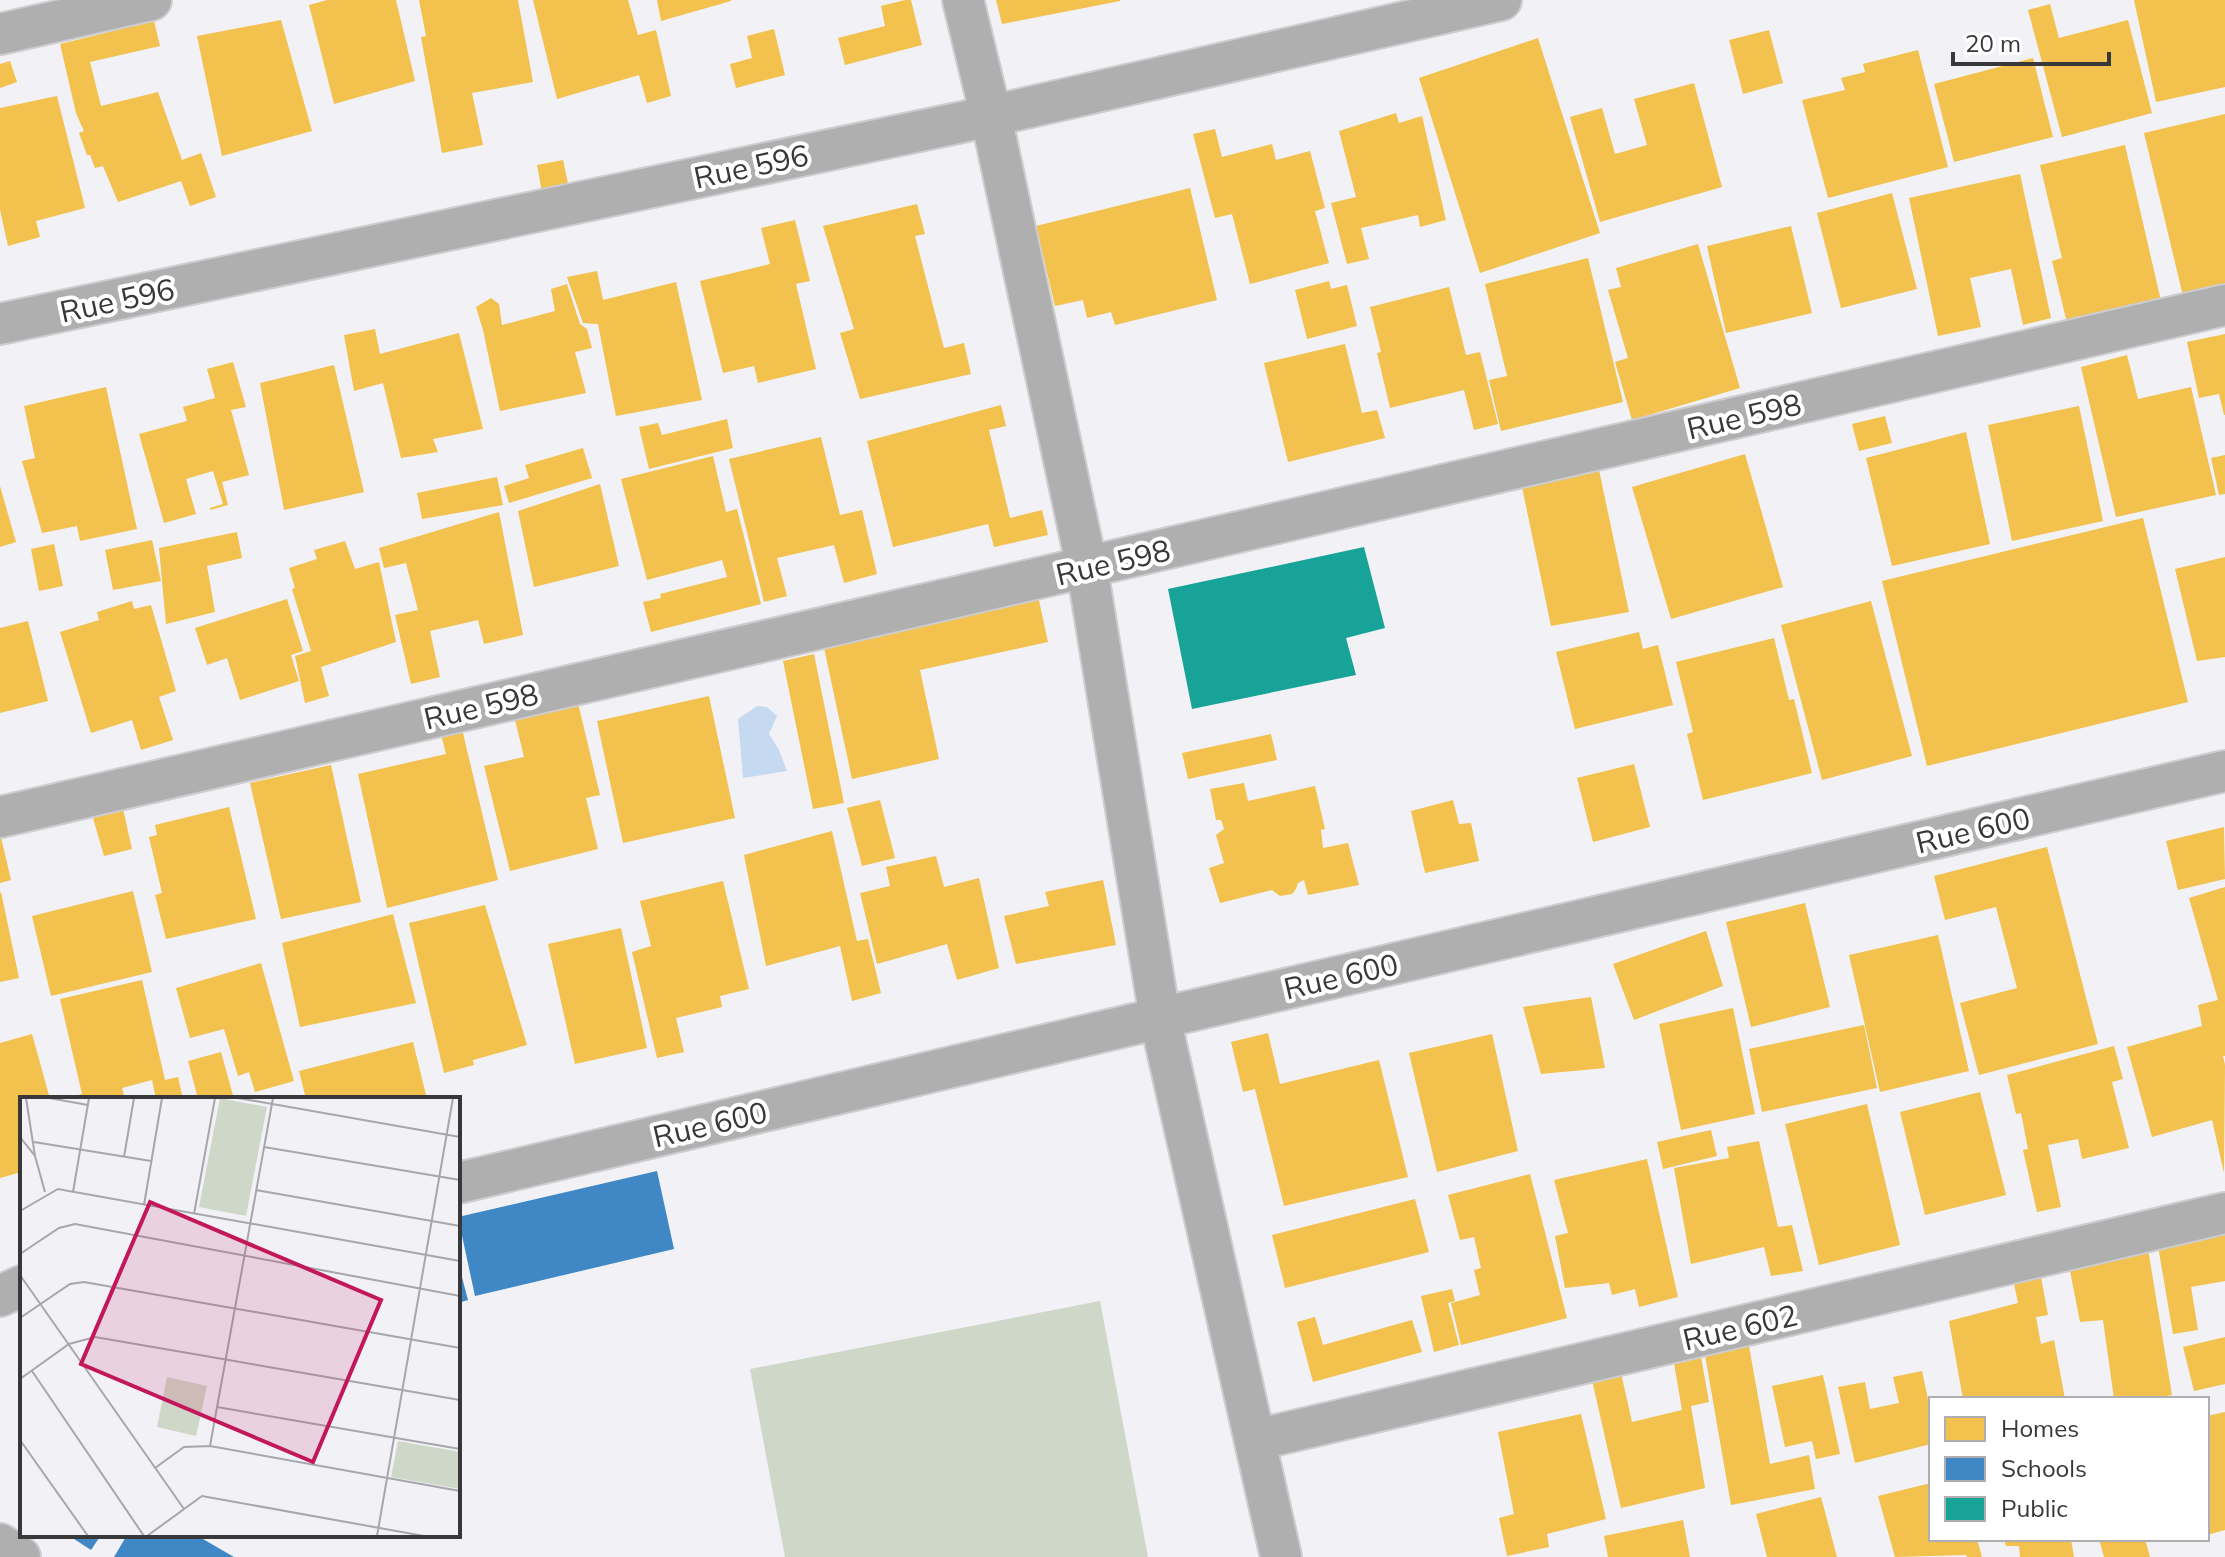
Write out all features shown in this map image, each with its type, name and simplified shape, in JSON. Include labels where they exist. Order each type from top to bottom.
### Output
[{"type":"street","points":[[0,34],[151,0]]},
{"type":"street","points":[[963,0],[991,116],[1087,568],[1160,1018],[1281,1557]]},
{"type":"street","name":"Rue 596","points":[[0,324],[991,116],[1501,0]]},
{"type":"street","name":"Rue 598","points":[[0,817],[2225,305]]},
{"type":"street","name":"Rue 600","points":[[460,1183],[2225,771]]},
{"type":"street","name":"Rue 602","points":[[1255,1440],[2225,1213]]},
{"type":"street","points":[[0,1296],[20,1287]]},
{"type":"street","points":[[0,1544],[20,1557]]},
{"type":"green space","points":[[1100,1301],[1148,1557],[785,1557],[750,1369]]},
{"type":"water","points":[[757,706],[767,707],[777,716],[769,734],[787,771],[743,778],[738,719]]},
{"type":"building: Homes","points":[[327,0],[396,0],[415,81],[334,104],[309,5]]},
{"type":"building: Homes","points":[[419,0],[518,0],[533,82],[472,93],[483,145],[442,153],[421,37],[426,36]]},
{"type":"building: Homes","points":[[533,0],[628,0],[638,35],[656,30],[671,96],[647,103],[639,75],[557,99]]},
{"type":"building: Homes","points":[[657,0],[731,0],[731,1],[661,21]]},
{"type":"building: Homes","points":[[911,0],[922,45],[845,65],[838,38],[885,26],[881,6]]},
{"type":"building: Homes","points":[[996,0],[1120,0],[1120,1],[1002,24]]},
{"type":"building: Homes","points":[[2134,0],[2225,0],[2225,87],[2156,102]]},
{"type":"building: Homes","points":[[2050,4],[2059,38],[2128,20],[2152,113],[2062,137],[2028,10]]},
{"type":"building: Homes","points":[[281,20],[312,131],[222,156],[197,36]]},
{"type":"building: Homes","points":[[154,21],[160,46],[90,62],[101,106],[158,92],[182,160],[201,153],[216,197],[190,206],[181,181],[118,202],[103,166],[95,168],[90,155],[87,155],[79,133],[84,131],[76,113],[60,44]]},
{"type":"building: Homes","points":[[774,29],[785,75],[736,88],[730,64],[752,58],[747,36]]},
{"type":"building: Homes","points":[[1769,30],[1783,83],[1743,94],[1729,40]]},
{"type":"building: Homes","points":[[1538,38],[1600,233],[1480,273],[1419,78]]},
{"type":"building: Homes","points":[[1918,50],[1948,167],[1828,198],[1802,100],[1845,90],[1841,78],[1865,72],[1863,64]]},
{"type":"building: Homes","points":[[2033,58],[2053,137],[1954,162],[1934,84]]},
{"type":"building: Homes","points":[[10,61],[17,82],[0,88],[0,64]]},
{"type":"building: Homes","points":[[1694,83],[1722,187],[1600,222],[1570,117],[1602,108],[1615,154],[1647,145],[1634,99]]},
{"type":"building: Homes","points":[[57,96],[85,208],[36,221],[40,237],[8,246],[0,210],[0,108]]},
{"type":"building: Homes","points":[[1396,113],[1399,123],[1422,116],[1446,220],[1420,227],[1418,215],[1361,228],[1369,259],[1347,264],[1331,203],[1356,197],[1339,131]]},
{"type":"building: Homes","points":[[2225,114],[2225,290],[2184,300],[2144,133]]},
{"type":"building: Homes","points":[[1215,129],[1222,157],[1272,144],[1276,160],[1310,151],[1325,208],[1315,211],[1329,263],[1250,284],[1232,214],[1215,218],[1193,134]]},
{"type":"building: Homes","points":[[2125,145],[2161,301],[2067,323],[2052,261],[2062,258],[2040,165]]},
{"type":"building: Homes","points":[[563,160],[569,188],[542,192],[537,165]]},
{"type":"building: Homes","points":[[2020,174],[2051,318],[2023,325],[2011,269],[1970,278],[1981,327],[1938,336],[1909,198]]},
{"type":"building: Homes","points":[[1190,188],[1217,300],[1115,325],[1111,312],[1087,318],[1083,300],[1055,306],[1036,226]]},
{"type":"building: Homes","points":[[1892,193],[1917,289],[1841,308],[1817,213]]},
{"type":"building: Homes","points":[[917,204],[925,234],[915,236],[944,348],[964,343],[971,374],[860,399],[840,333],[854,329],[823,226]]},
{"type":"building: Homes","points":[[795,220],[810,281],[796,284],[816,369],[758,383],[754,366],[723,373],[700,281],[770,264],[761,228]]},
{"type":"building: Homes","points":[[1791,226],[1812,313],[1726,333],[1707,246]]},
{"type":"building: Homes","points":[[1698,244],[1740,388],[1632,420],[1615,362],[1628,358],[1608,290],[1621,287],[1616,268]]},
{"type":"building: Homes","points":[[1588,258],[1623,402],[1501,431],[1489,380],[1507,376],[1485,284]]},
{"type":"building: Homes","points":[[597,271],[603,300],[676,282],[702,400],[616,416],[598,324],[583,323],[567,277]]},
{"type":"building: Homes","points":[[1329,281],[1331,289],[1347,285],[1357,326],[1307,339],[1295,290]]},
{"type":"building: Homes","points":[[567,284],[580,324],[587,329],[592,348],[575,352],[586,393],[500,411],[476,307],[491,298],[499,304],[502,325],[555,311],[551,289]]},
{"type":"building: Homes","points":[[1449,287],[1466,355],[1480,352],[1498,424],[1474,430],[1464,390],[1390,408],[1370,307]]},
{"type":"building: Homes","points":[[375,329],[380,354],[459,333],[483,429],[433,439],[438,452],[401,458],[383,383],[354,391],[344,335]]},
{"type":"building: Homes","points":[[2225,334],[2224,415],[2219,394],[2199,398],[2187,342]]},
{"type":"building: Homes","points":[[1345,344],[1362,413],[1377,410],[1385,438],[1288,462],[1264,363]]},
{"type":"building: Homes","points":[[2127,355],[2138,399],[2191,387],[2216,495],[2116,517],[2081,367]]},
{"type":"building: Homes","points":[[233,362],[246,407],[231,410],[249,475],[222,482],[228,505],[210,510],[223,504],[213,471],[186,479],[196,514],[164,523],[139,434],[187,421],[183,407],[215,398],[207,369]]},
{"type":"building: Homes","points":[[334,365],[364,492],[284,510],[260,383]]},
{"type":"building: Homes","points":[[106,387],[137,529],[80,541],[77,526],[42,533],[22,461],[35,458],[24,406]]},
{"type":"building: Homes","points":[[1001,405],[1006,426],[989,430],[1010,518],[1042,510],[1048,535],[994,547],[988,524],[893,547],[867,441]]},
{"type":"building: Homes","points":[[2079,406],[2103,521],[2012,541],[1988,425]]},
{"type":"building: Homes","points":[[1885,416],[1892,443],[1859,451],[1852,424]]},
{"type":"building: Homes","points":[[727,419],[733,448],[649,469],[639,427],[658,423],[662,435]]},
{"type":"building: Homes","points":[[1966,432],[1990,544],[1892,566],[1866,458]]},
{"type":"building: Homes","points":[[821,437],[840,515],[862,510],[877,574],[844,583],[834,545],[777,558],[787,596],[764,602],[729,459]]},
{"type":"building: Homes","points":[[583,448],[592,478],[509,503],[504,486],[529,478],[525,465]]},
{"type":"building: Homes","points":[[1745,454],[1783,587],[1671,619],[1632,487]]},
{"type":"building: Homes","points":[[2225,455],[2225,494],[2219,495],[2211,458]]},
{"type":"building: Homes","points":[[713,456],[726,512],[737,509],[761,604],[651,632],[643,602],[661,598],[660,594],[727,577],[722,560],[647,580],[621,479]]},
{"type":"building: Homes","points":[[1599,470],[1629,612],[1551,626],[1522,487]]},
{"type":"building: Homes","points":[[497,477],[503,505],[422,519],[417,493]]},
{"type":"building: Homes","points":[[600,484],[619,566],[534,587],[518,511]]},
{"type":"building: Homes","points":[[0,486],[16,542],[0,547]]},
{"type":"building: Homes","points":[[499,512],[523,635],[484,644],[478,620],[430,631],[440,677],[411,684],[395,615],[418,610],[406,563],[384,568],[379,548]]},
{"type":"building: Homes","points":[[2143,518],[2188,702],[1927,766],[1882,581]]},
{"type":"building: Homes","points":[[237,532],[242,558],[207,566],[215,612],[166,624],[159,548]]},
{"type":"building: Homes","points":[[152,540],[161,581],[113,590],[105,550]]},
{"type":"building: Homes","points":[[345,541],[355,569],[379,562],[396,642],[321,667],[329,696],[305,703],[295,656],[311,651],[292,589],[295,588],[289,568],[317,559],[314,550]]},
{"type":"building: Homes","points":[[54,544],[63,586],[39,591],[31,549]]},
{"type":"building: Homes","points":[[2225,557],[2225,657],[2197,661],[2175,569]]},
{"type":"building: Homes","points":[[1038,596],[1048,642],[920,670],[939,759],[852,779],[823,643]]},
{"type":"building: Homes","points":[[287,599],[303,651],[291,655],[299,681],[240,700],[227,658],[207,665],[195,628]]},
{"type":"building: Homes","points":[[132,601],[134,609],[151,605],[176,691],[159,697],[173,740],[141,750],[132,720],[91,733],[60,632],[99,620],[97,612]]},
{"type":"building: Homes","points":[[1871,601],[1912,756],[1822,780],[1781,625]]},
{"type":"building: Homes","points":[[28,621],[48,701],[0,713],[0,628]]},
{"type":"building: Homes","points":[[1639,632],[1643,649],[1658,645],[1673,705],[1575,729],[1556,652]]},
{"type":"building: Homes","points":[[1774,638],[1789,700],[1794,699],[1812,773],[1703,800],[1687,734],[1693,732],[1676,662]]},
{"type":"building: Homes","points":[[814,654],[844,803],[813,809],[783,661]]},
{"type":"building: Homes","points":[[709,696],[735,818],[623,843],[597,721]]},
{"type":"building: Homes","points":[[578,703],[600,795],[586,798],[598,849],[510,871],[484,766],[524,757],[515,720]]},
{"type":"building: Homes","points":[[462,729],[498,880],[387,908],[358,774],[446,754],[441,734]]},
{"type":"building: Homes","points":[[1271,734],[1277,760],[1188,779],[1182,753]]},
{"type":"building: Homes","points":[[1634,764],[1650,827],[1593,842],[1577,778]]},
{"type":"building: Homes","points":[[331,765],[361,902],[281,919],[250,783]]},
{"type":"building: Homes","points":[[1244,783],[1248,801],[1315,786],[1325,829],[1321,830],[1323,848],[1348,843],[1359,885],[1308,895],[1304,880],[1298,883],[1292,894],[1280,896],[1272,890],[1220,903],[1209,868],[1224,863],[1216,835],[1224,829],[1221,820],[1216,820],[1210,789]]},
{"type":"building: Homes","points":[[880,800],[895,858],[862,866],[847,808]]},
{"type":"building: Homes","points":[[1453,800],[1459,824],[1471,823],[1479,861],[1425,873],[1411,811]]},
{"type":"building: Homes","points":[[229,807],[256,919],[166,939],[155,895],[162,893],[149,837],[157,835],[155,825]]},
{"type":"building: Homes","points":[[123,809],[132,849],[104,856],[93,818]]},
{"type":"building: Homes","points":[[2224,827],[2225,879],[2178,890],[2166,841]]},
{"type":"building: Homes","points":[[832,831],[857,941],[868,939],[881,993],[852,1001],[840,946],[766,966],[744,855]]},
{"type":"building: Homes","points":[[0,833],[11,880],[0,883]]},
{"type":"building: Homes","points":[[2047,847],[2098,1044],[1979,1075],[1960,1003],[2017,988],[1996,907],[1945,920],[1934,876]]},
{"type":"building: Homes","points":[[936,856],[944,887],[979,878],[999,968],[957,980],[947,944],[877,964],[860,893],[890,886],[886,867]]},
{"type":"building: Homes","points":[[1103,880],[1116,945],[1016,964],[1004,916],[1049,906],[1045,892]]},
{"type":"building: Homes","points":[[723,881],[749,989],[720,996],[722,1007],[676,1018],[684,1052],[657,1058],[632,952],[651,946],[640,901]]},
{"type":"building: Homes","points":[[2225,887],[2224,1173],[2212,1120],[2152,1137],[2127,1047],[2202,1026],[2198,1005],[2218,1000],[2189,898]]},
{"type":"building: Homes","points":[[133,891],[152,972],[51,996],[32,916]]},
{"type":"building: Homes","points":[[0,893],[19,978],[0,982]]},
{"type":"building: Homes","points":[[1805,903],[1830,1007],[1751,1027],[1726,922]]},
{"type":"building: Homes","points":[[485,905],[527,1045],[473,1060],[474,1065],[444,1073],[409,923]]},
{"type":"building: Homes","points":[[393,914],[416,1003],[300,1027],[282,943]]},
{"type":"building: Homes","points":[[621,928],[647,1048],[575,1064],[548,944]]},
{"type":"building: Homes","points":[[1706,931],[1723,986],[1634,1020],[1613,964]]},
{"type":"building: Homes","points":[[1938,935],[1969,1071],[1880,1092],[1849,955]]},
{"type":"building: Homes","points":[[261,963],[294,1081],[255,1092],[249,1072],[238,1076],[224,1029],[190,1038],[176,988]]},
{"type":"building: Homes","points":[[142,980],[165,1080],[178,1077],[183,1097],[156,1097],[152,1080],[122,1088],[124,1097],[69,1097],[82,1094],[60,999]]},
{"type":"building: Homes","points":[[1591,997],[1605,1068],[1541,1074],[1523,1007]]},
{"type":"building: Homes","points":[[1733,1008],[1755,1114],[1681,1130],[1659,1024]]},
{"type":"building: Homes","points":[[1864,1025],[1877,1088],[1762,1112],[1749,1049]]},
{"type":"building: Homes","points":[[1268,1033],[1280,1084],[1379,1060],[1408,1177],[1284,1206],[1255,1089],[1243,1092],[1231,1042]]},
{"type":"building: Homes","points":[[32,1034],[49,1097],[20,1097],[20,1173],[0,1178],[0,1043]]},
{"type":"building: Homes","points":[[1492,1034],[1518,1151],[1437,1172],[1409,1053]]},
{"type":"building: Homes","points":[[413,1042],[427,1097],[306,1097],[299,1071]]},
{"type":"building: Homes","points":[[2114,1046],[2123,1079],[2112,1082],[2129,1148],[2082,1159],[2078,1139],[2048,1145],[2061,1207],[2037,1212],[2023,1150],[2028,1149],[2021,1113],[2016,1114],[2007,1075]]},
{"type":"building: Homes","points":[[221,1052],[233,1097],[197,1097],[188,1061]]},
{"type":"building: Homes","points":[[1980,1092],[2006,1195],[1925,1215],[1900,1112]]},
{"type":"building: Homes","points":[[1867,1104],[1900,1245],[1819,1265],[1785,1124]]},
{"type":"building: Homes","points":[[1711,1130],[1717,1156],[1663,1169],[1657,1142]]},
{"type":"building: Homes","points":[[1759,1141],[1778,1227],[1792,1225],[1803,1271],[1771,1276],[1764,1247],[1691,1264],[1674,1168],[1729,1158],[1727,1147]]},
{"type":"building: Homes","points":[[1647,1159],[1678,1297],[1639,1307],[1635,1289],[1612,1295],[1609,1283],[1565,1288],[1555,1236],[1568,1233],[1554,1180]]},
{"type":"building: Homes","points":[[1530,1174],[1567,1318],[1461,1345],[1451,1303],[1480,1295],[1474,1270],[1481,1268],[1474,1237],[1460,1240],[1448,1195]]},
{"type":"building: Homes","points":[[1415,1199],[1429,1252],[1285,1288],[1272,1235]]},
{"type":"building: Homes","points":[[2225,1234],[2225,1281],[2191,1287],[2198,1330],[2173,1334],[2158,1246]]},
{"type":"building: Homes","points":[[2148,1249],[2172,1395],[2114,1397],[2103,1320],[2080,1322],[2070,1271]]},
{"type":"building: Homes","points":[[2040,1272],[2048,1315],[2036,1317],[2041,1344],[2054,1340],[2065,1397],[1963,1397],[1949,1321],[2018,1303],[2013,1279]]},
{"type":"building: Homes","points":[[1452,1289],[1455,1301],[1448,1303],[1459,1345],[1434,1352],[1421,1296]]},
{"type":"building: Homes","points":[[1315,1317],[1323,1345],[1412,1320],[1422,1352],[1313,1382],[1297,1322]]},
{"type":"building: Homes","points":[[2225,1337],[2225,1384],[2194,1391],[2183,1347]]},
{"type":"building: Homes","points":[[1749,1346],[1770,1464],[1809,1455],[1815,1489],[1731,1505],[1705,1355]]},
{"type":"building: Homes","points":[[1701,1357],[1709,1402],[1691,1406],[1705,1488],[1621,1508],[1592,1380],[1621,1373],[1632,1422],[1682,1410],[1674,1363]]},
{"type":"building: Homes","points":[[1922,1371],[1929,1404],[1929,1444],[1855,1463],[1838,1387],[1865,1382],[1870,1409],[1899,1403],[1893,1377]]},
{"type":"building: Homes","points":[[1823,1375],[1840,1454],[1816,1459],[1812,1441],[1785,1447],[1772,1386]]},
{"type":"building: Homes","points":[[2225,1412],[2225,1530],[2209,1534],[2209,1416]]},
{"type":"building: Homes","points":[[1581,1414],[1606,1519],[1547,1534],[1549,1547],[1507,1556],[1499,1518],[1514,1514],[1498,1432]]},
{"type":"building: Homes","points":[[1929,1483],[1929,1541],[1978,1541],[1982,1557],[1895,1557],[1878,1496]]},
{"type":"building: Homes","points":[[1821,1497],[1837,1557],[1767,1557],[1756,1514]]},
{"type":"building: Homes","points":[[1683,1520],[1690,1557],[1608,1557],[1604,1536]]},
{"type":"building: Homes","points":[[2005,1541],[2071,1541],[2074,1557],[2020,1557],[2019,1546],[2006,1546]]},
{"type":"building: Homes","points":[[2100,1541],[2146,1541],[2150,1557],[2104,1557]]},
{"type":"building: Schools","points":[[657,1171],[674,1249],[475,1296],[460,1217]]},
{"type":"building: Schools","points":[[460,1270],[468,1300],[460,1302]]},
{"type":"building: Schools","points":[[71,1537],[100,1537],[91,1550]]},
{"type":"building: Schools","points":[[126,1537],[199,1537],[234,1557],[114,1557]]},
{"type":"building: Public","points":[[1364,547],[1385,628],[1346,638],[1356,675],[1192,709],[1168,589]]}]
